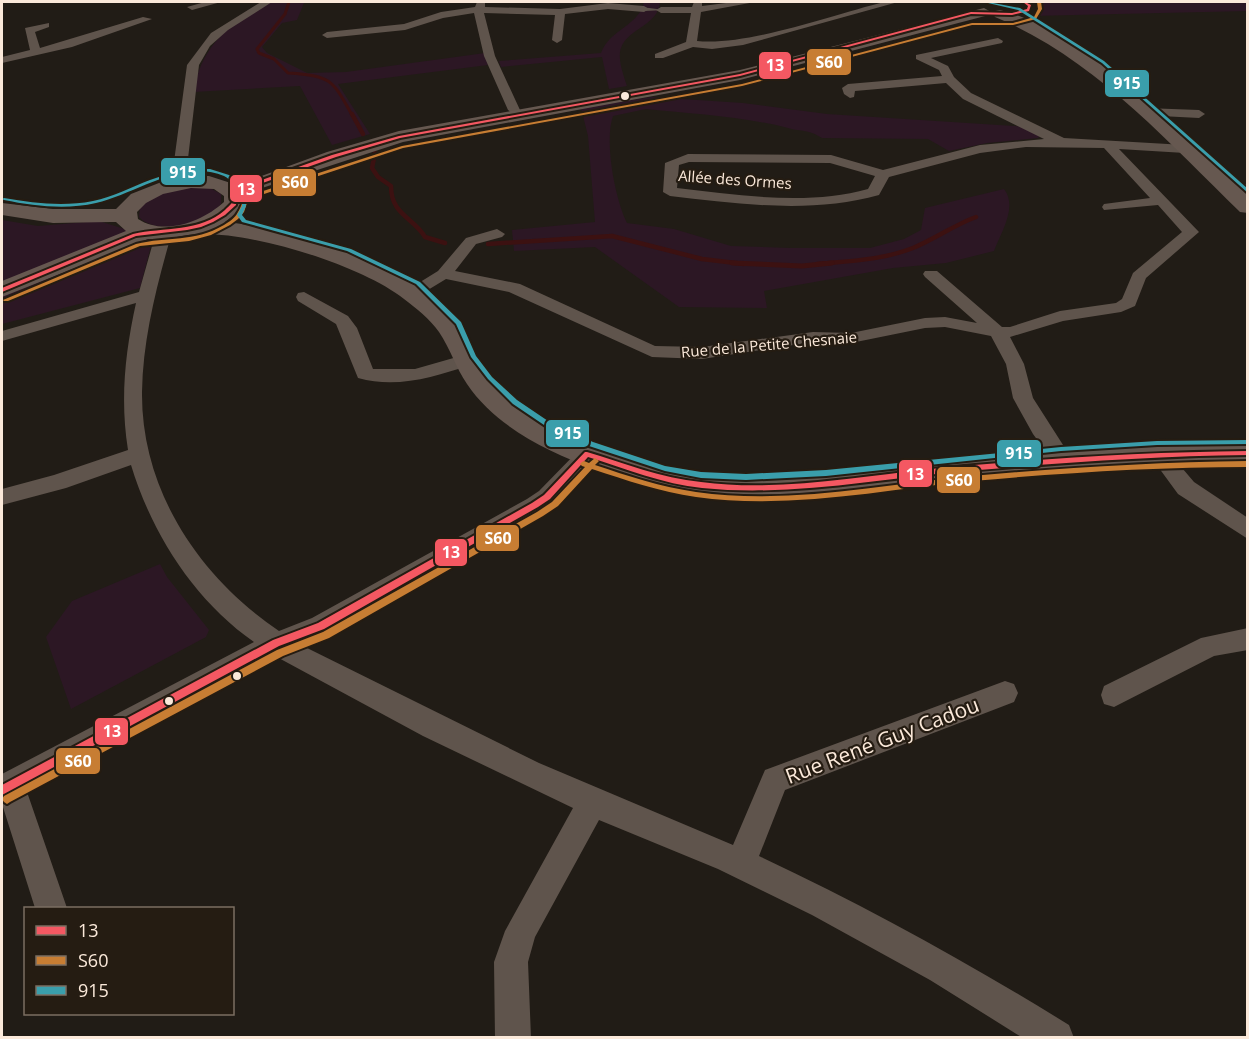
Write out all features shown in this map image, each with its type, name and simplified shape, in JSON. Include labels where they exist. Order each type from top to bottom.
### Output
[{"type":"main road","points":[[230,206],[256,177],[391,135],[514,110],[669,84],[753,67],[964,10],[965,2],[1038,30],[1097,70],[1248,207]]},
{"type":"main road","points":[[2,209],[74,217],[111,215],[140,222],[198,227],[230,206],[255,184],[334,156],[399,137],[740,75],[1023,7],[1038,30]]},
{"type":"main road","points":[[2,290],[120,240],[140,222],[148,193],[178,184],[207,182],[230,206],[412,292],[451,330],[464,361],[482,385],[508,410],[544,434],[587,454],[662,478],[700,485],[746,488],[827,483],[1062,459],[1158,453],[1248,453]]},
{"type":"main road","points":[[2,282],[140,222]]},
{"type":"street","points":[[192,7],[216,2]]},
{"type":"street","points":[[178,184],[193,65],[199,53],[223,28],[267,2]]},
{"type":"street","points":[[327,33],[405,27],[479,6],[560,12],[608,6],[661,10],[750,2]]},
{"type":"street","points":[[658,56],[692,44],[712,46],[743,42],[893,2]]},
{"type":"street","points":[[479,6],[496,73],[514,110]]},
{"type":"street","points":[[692,44],[690,34],[698,6]]},
{"type":"street","points":[[557,40],[560,12]]},
{"type":"street","points":[[2,60],[147,19]]},
{"type":"street","points":[[36,52],[29,30],[45,25]]},
{"type":"street","points":[[998,41],[920,57],[944,68],[949,79],[967,96],[1060,142]]},
{"type":"street","points":[[850,94],[848,88],[949,79]]},
{"type":"street","points":[[1145,112],[1199,114]]},
{"type":"street","points":[[883,174],[980,149],[1026,142],[1185,149]]},
{"type":"street","name":"Rue de la Petite Chesnaie","points":[[444,274],[514,288],[652,351],[702,353],[813,337],[851,338],[926,323],[964,324],[998,332],[1034,327],[1060,316],[1114,309],[1129,302],[1139,276],[1191,232],[1158,201],[1108,145]]},
{"type":"street","name":"Allée des Ormes","points":[[688,158],[831,159],[883,174],[874,192],[865,196],[783,199],[670,192],[672,163],[688,158]]},
{"type":"street","points":[[1227,188],[1248,188]]},
{"type":"street","points":[[1109,207],[1158,201]]},
{"type":"street","points":[[140,222],[147,295],[131,382],[132,417],[138,454],[149,488],[167,526],[191,564],[242,618],[276,643],[323,671],[447,735],[592,802],[740,864],[889,938],[996,999],[1056,1038]]},
{"type":"street","points":[[412,292],[444,274],[471,241],[497,234]]},
{"type":"street","points":[[931,274],[998,332],[1015,364],[1023,398],[1040,429],[1062,459]]},
{"type":"street","points":[[2,336],[147,295]]},
{"type":"street","points":[[304,297],[342,320],[365,374],[380,378],[397,377],[464,361]]},
{"type":"street","points":[[1158,453],[1186,488],[1248,530]]},
{"type":"street","points":[[2,497],[58,482],[138,454]]},
{"type":"street","points":[[50,907],[6,787],[276,643],[321,626],[535,505],[547,497],[587,454]]},
{"type":"street","points":[[1114,695],[1210,646],[1248,639]]},
{"type":"street","name":"Rue René Guy Cadou","points":[[740,864],[775,780],[1005,693]]},
{"type":"street","points":[[513,1038],[511,962],[521,931],[592,802]]},
{"type":"shaded area","points":[[272,2],[311,2],[304,3],[297,20],[282,23],[262,47],[267,53],[307,73],[346,72],[485,53],[488,65],[338,84],[370,134],[332,145],[300,86],[193,92],[203,61],[220,36],[243,17]]},
{"type":"shaded area","points":[[644,2],[660,2],[658,10],[649,22],[630,36],[621,48],[620,62],[627,86],[609,89],[602,57],[501,67],[499,61],[601,53],[611,38],[637,17]]},
{"type":"shaded area","points":[[1036,2],[1247,2],[1248,11],[1031,16],[1042,6]]},
{"type":"shaded area","points":[[652,97],[743,103],[827,114],[1028,127],[1040,135],[1038,138],[987,143],[949,151],[928,139],[822,138],[805,131],[717,116],[646,109],[613,116],[610,155],[618,200],[627,223],[674,229],[731,246],[870,248],[904,239],[921,230],[925,208],[1004,189],[1009,204],[1007,220],[994,251],[946,263],[893,268],[764,291],[767,308],[679,307],[595,247],[514,251],[512,230],[595,222],[588,136],[581,108]]},
{"type":"shaded area","points":[[181,188],[210,188],[221,194],[221,204],[205,217],[182,225],[158,226],[147,223],[139,217],[140,207],[151,197]]},
{"type":"shaded area","points":[[2,220],[38,226],[99,221],[153,238],[140,288],[2,324]]},
{"type":"shaded area","points":[[160,564],[167,577],[209,630],[206,637],[71,709],[46,637],[72,601]]},
{"type":"waterway","points":[[289,2],[285,14],[257,49],[259,53],[274,59],[288,73],[313,76],[329,82],[340,94],[352,115]]},
{"type":"waterway","points":[[352,114],[363,134]]},
{"type":"waterway","points":[[375,153],[372,168],[378,177],[391,186],[392,196],[399,210],[425,237],[445,243]]},
{"type":"waterway","points":[[817,264],[866,259],[901,252],[976,217]]},
{"type":"waterway","points":[[488,244],[612,236],[702,259],[738,263]]},
{"type":"waterway","points":[[732,263],[738,263]]},
{"type":"waterway","points":[[738,263],[802,266],[832,263]]},
{"type":"waterway","points":[[738,263],[744,264]]},
{"type":"transit line","name":"915","points":[[989,2],[1019,9],[1103,62],[1248,192]]},
{"type":"transit line","name":"13","points":[[2,290],[135,235],[187,228],[212,221],[234,204],[235,195],[255,184],[334,156],[399,137],[740,75],[971,13],[1012,14],[1028,10],[1030,6],[1024,2]]},
{"type":"transit line","name":"S60","points":[[6,300],[138,245],[189,240],[209,234],[237,218],[245,202],[259,194],[402,147],[742,85],[972,24],[1013,24],[1035,18],[1040,9],[1039,2]]},
{"type":"transit line","name":"915","points":[[4,199],[50,205],[83,204],[113,197],[171,174],[191,170],[210,170],[228,176],[244,190],[244,206],[239,215],[244,221],[349,250],[418,283],[459,323],[473,356],[490,378],[515,402],[549,425],[591,444],[665,468],[701,475],[746,477],[826,473],[1061,449],[1157,443],[1248,442]]},
{"type":"transit line","name":"13","points":[[587,454],[686,483],[758,488],[816,485],[931,472],[1089,459],[1248,453]]},
{"type":"transit line","name":"13","points":[[2,790],[276,643],[321,626],[535,505],[547,497],[587,454]]},
{"type":"transit line","name":"S60","points":[[7,799],[280,653],[326,635],[540,514],[555,504],[595,461]]},
{"type":"transit line","name":"S60","points":[[584,464],[683,493],[756,499],[814,496],[1049,472],[1168,465],[1248,464]]}]
